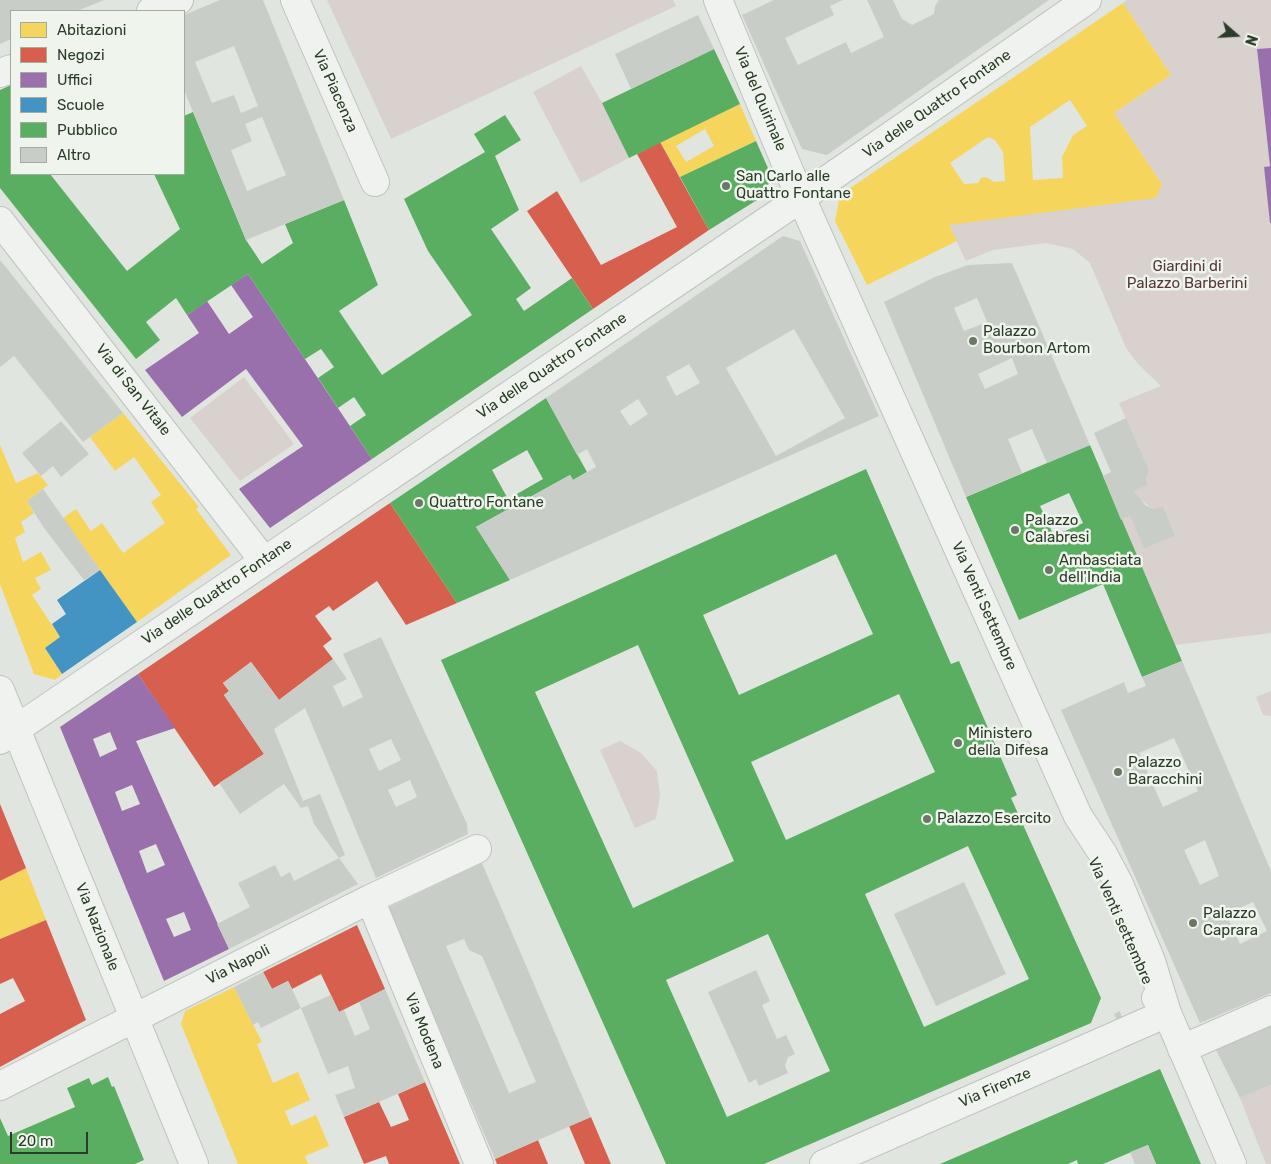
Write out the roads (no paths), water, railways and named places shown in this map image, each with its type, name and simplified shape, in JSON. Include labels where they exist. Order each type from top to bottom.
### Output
[{"type":"street","points":[[154,10],[179,0]]},
{"type":"street","name":"Via Piacenza","points":[[295,0],[375,182]]},
{"type":"street","name":"Via delle Quattro Fontane","points":[[8,734],[801,198],[1087,0]]},
{"type":"street","name":"Via del Quirinale","points":[[725,2],[801,198]]},
{"type":"street","name":"Via Venti Settembre","points":[[801,198],[1078,816],[1103,854],[1119,884],[1151,961],[1167,1013]]},
{"type":"street","name":"Via di San Vitale","points":[[0,221],[264,561]]},
{"type":"street","name":"Via Nazionale","points":[[0,690],[8,734],[134,1017],[194,1164]]},
{"type":"street","name":"Via Napoli","points":[[0,1086],[370,899],[477,848]]},
{"type":"street","name":"Via Modena","points":[[370,899],[479,1164]]},
{"type":"street","points":[[1182,1049],[1271,1010]]},
{"type":"street","points":[[1167,1013],[1232,1164]]},
{"type":"street","name":"Via Firenze","points":[[824,1164],[1167,1013]]},
{"type":"place","name":"San Carlo alle Quattro Fontane","points":[[726,186]]},
{"type":"place","name":"Palazzo Bourbon Artom","points":[[973,341]]},
{"type":"place","name":"Quattro Fontane","points":[[419,503]]},
{"type":"place","name":"Palazzo Calabresi","points":[[1015,530]]},
{"type":"place","name":"Ambasciata dell'India","points":[[1049,570]]},
{"type":"place","name":"Ministero della Difesa","points":[[958,743]]},
{"type":"place","name":"Palazzo Baracchini","points":[[1118,772]]},
{"type":"place","name":"Palazzo Esercito","points":[[927,819]]},
{"type":"place","name":"Palazzo Caprara","points":[[1193,923]]},
{"type":"park label","name":"Giardini di Palazzo Barberini","points":[[1187,276]]}]
